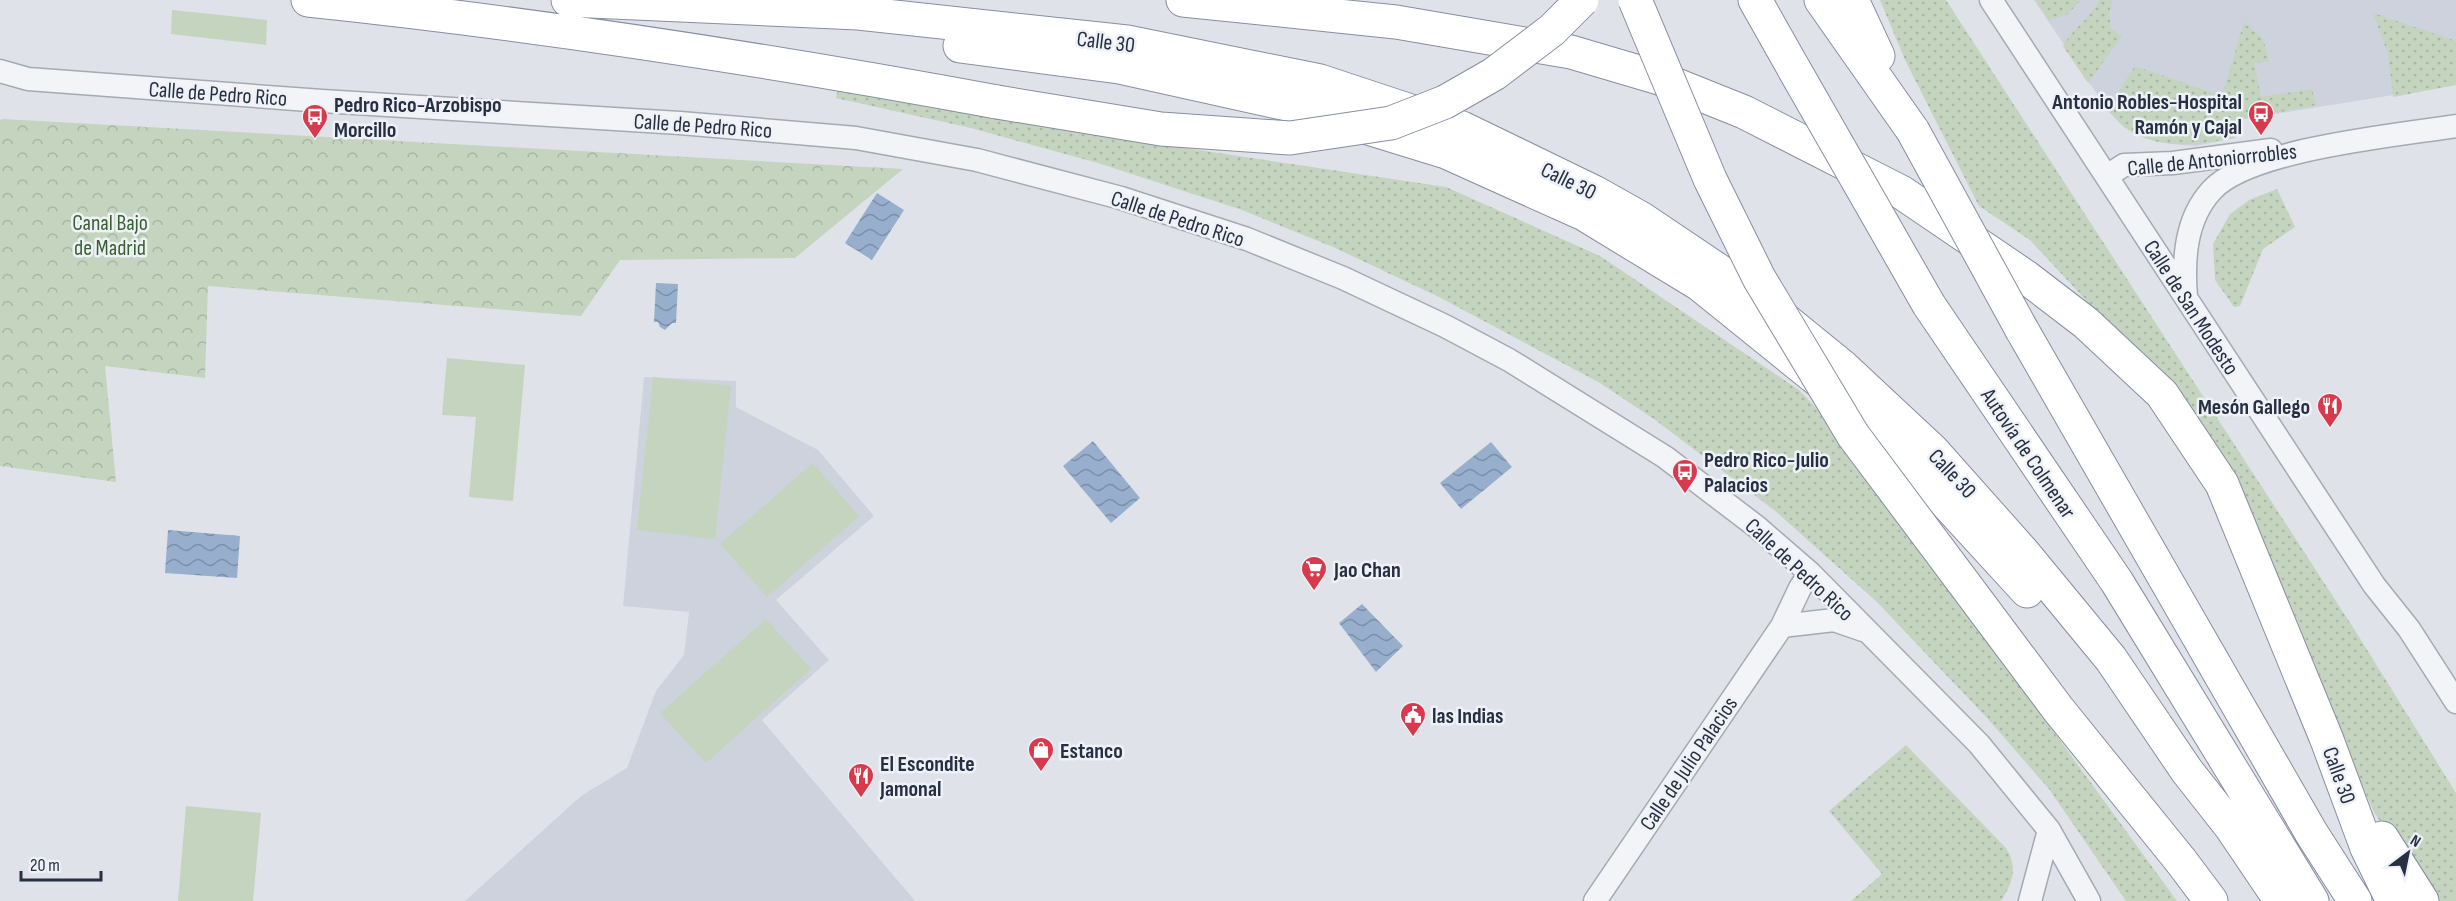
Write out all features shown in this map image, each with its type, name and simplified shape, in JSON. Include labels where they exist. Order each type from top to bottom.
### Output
[{"type":"highway","points":[[308,0],[613,39],[880,81],[1161,129],[1290,138],[1391,123],[1445,102],[1494,74],[1552,30],[1582,0]]},
{"type":"highway","points":[[568,0],[1119,67],[1300,107],[1446,152],[1584,214],[1699,284],[1828,388],[1928,483],[2101,674],[2214,833],[2258,901]]},
{"type":"highway","name":"Calle 30","points":[[568,0],[858,13],[1127,42],[1320,81],[1462,128],[1594,192],[1642,219],[1752,292],[1842,366],[1932,450],[2022,551],[2111,659],[2187,771],[2231,827],[2281,901]]},
{"type":"highway","name":"Calle 30","points":[[1183,0],[1396,22],[1571,52],[1659,78],[1744,112],[1822,149],[1901,192],[1959,229],[2086,323],[2162,394],[2222,484],[2327,740],[2367,848],[2392,901]]},
{"type":"highway","points":[[1635,0],[1710,179],[1759,278],[1852,435],[2058,709],[2211,901]]},
{"type":"highway","name":"Autovía de Colmenar","points":[[1755,0],[1929,305],[2117,582],[2312,901]]},
{"type":"highway","points":[[1821,0],[1913,131]]},
{"type":"highway","points":[[1852,0],[1913,131],[2022,330],[2312,834],[2355,901]]},
{"type":"highway","points":[[2327,740],[2383,839],[2422,901]]},
{"type":"highway","points":[[2312,834],[2346,901]]},
{"type":"street","name":"Calle de San Modesto","points":[[1990,0],[2374,585],[2409,629],[2456,702]]},
{"type":"street","name":"Calle de Pedro Rico","points":[[0,71],[28,79],[322,101],[680,123],[856,138],[977,160],[1121,198],[1247,239],[1343,278],[1445,326],[1509,360],[1665,456],[1757,527],[1810,573],[1978,744],[2049,830],[2089,901]]},
{"type":"street","name":"Calle de Pedro Rico","points":[[0,88],[28,79]]},
{"type":"street","name":"Calle de Antoniorrobles","points":[[2186,299],[2184,272],[2186,246],[2194,217],[2212,189],[2241,170],[2318,148],[2456,126]]},
{"type":"street","name":"Calle de Antoniorrobles","points":[[2107,176],[2124,165],[2173,163],[2264,150],[2318,148]]},
{"type":"street","name":"Calle de Julio Palacios","points":[[1595,901],[1782,626],[1800,588],[1810,573]]},
{"type":"street","points":[[1782,626],[1834,620],[1867,631]]},
{"type":"street","points":[[2030,901],[2049,830]]},
{"type":"shaded area","points":[[2034,0],[2456,0],[2456,85],[2244,119],[2235,138],[2196,146],[2171,144],[2148,139],[2125,127],[2109,112]]},
{"type":"shaded area","points":[[644,377],[736,381],[736,407],[818,450],[874,516],[776,600],[829,660],[762,720],[915,901],[465,901],[581,796],[627,768],[656,691],[684,655],[689,612],[623,606]]},
{"type":"green space","points":[[1880,0],[1946,0],[2356,632],[2456,793],[2456,901],[2431,901],[2374,812],[2311,672],[2152,371],[2030,240],[1979,206],[1905,60]]},
{"type":"green space","points":[[2035,0],[2081,0],[2068,14],[2049,20]]},
{"type":"green space","points":[[2099,0],[2113,0],[2110,9],[2110,28],[2122,36],[2088,83],[2063,46],[2071,34],[2091,14]]},
{"type":"green space","points":[[172,10],[267,20],[266,45],[171,34]]},
{"type":"green space","points":[[2373,13],[2456,41],[2456,85],[2393,97],[2388,54]]},
{"type":"green space","points":[[2244,22],[2263,39],[2269,61],[2254,63],[2261,97],[2312,89],[2316,105],[2244,119],[2235,138],[2192,144],[2164,143],[2137,135],[2124,127],[2107,110],[2135,66],[2222,96]]},
{"type":"green space","points":[[838,89],[1044,127],[1446,187],[1600,256],[1799,390],[1960,557],[1938,573],[2177,901],[2126,901],[2049,789],[1987,718],[1877,602],[1774,510],[1654,419],[1600,383],[1439,297],[1333,247],[1242,210],[1098,163],[971,128],[836,98]]},
{"type":"green space","name":"Canal Bajo de Madrid","points":[[0,120],[903,169],[795,258],[620,260],[581,316],[208,286],[205,378],[105,366],[116,482],[0,466]]},
{"type":"green space","points":[[2277,189],[2295,227],[2263,249],[2240,306],[2234,307],[2215,280],[2213,244],[2230,214],[2249,200]]},
{"type":"green space","points":[[447,358],[525,365],[513,501],[469,497],[476,417],[442,415]]},
{"type":"green space","points":[[653,377],[731,386],[715,539],[637,530]]},
{"type":"green space","points":[[813,463],[859,516],[767,597],[720,544]]},
{"type":"green space","points":[[766,619],[811,669],[706,763],[660,713]]},
{"type":"green space","points":[[1906,745],[2006,848],[2013,869],[2009,888],[2001,901],[1851,901],[1882,874],[1829,811]]},
{"type":"green space","points":[[186,806],[261,813],[253,901],[178,901]]},
{"type":"water","points":[[877,193],[904,210],[872,260],[845,243]]},
{"type":"water","points":[[656,283],[678,284],[676,323],[672,323],[665,330],[658,322],[654,322]]},
{"type":"water","points":[[1093,441],[1140,498],[1111,523],[1063,466]]},
{"type":"water","points":[[1491,442],[1512,467],[1461,509],[1440,483]]},
{"type":"water","points":[[168,530],[240,536],[237,578],[165,573]]},
{"type":"water","points":[[1362,604],[1403,646],[1376,672],[1339,623]]},
{"type":"place","name":"Antonio Robles-Hospital Ramón y Cajal","points":[[2261,137]]},
{"type":"place","name":"Pedro Rico-Arzobispo Morcillo","points":[[315,140]]},
{"type":"place","name":"Mesón Gallego","points":[[2330,429]]},
{"type":"place","name":"Pedro Rico-Julio Palacios","points":[[1685,495]]},
{"type":"place","name":"Jao Chan","points":[[1314,592]]},
{"type":"place","name":"las Indias","points":[[1413,738]]},
{"type":"place","name":"Estanco","points":[[1041,773]]},
{"type":"place","name":"El Escondite Jamonal","points":[[861,799]]}]
